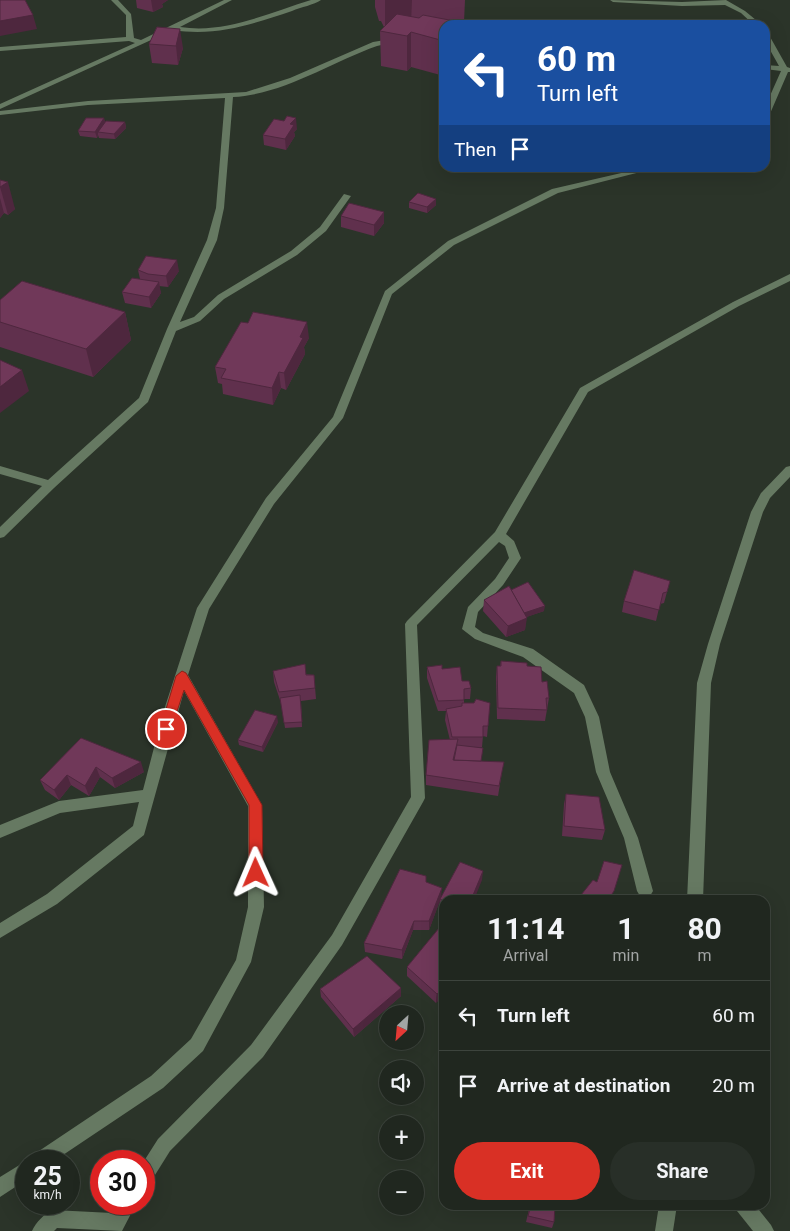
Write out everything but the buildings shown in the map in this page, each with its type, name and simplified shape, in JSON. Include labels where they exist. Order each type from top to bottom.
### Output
[{"type":"street","points":[[114,0],[129,15],[130,39]]},
{"type":"street","points":[[0,107],[142,43],[230,0]]},
{"type":"street","points":[[173,28],[202,32],[226,29],[318,0]]},
{"type":"street","points":[[613,0],[682,4],[724,2],[750,16],[754,20]]},
{"type":"street","points":[[0,113],[88,103],[247,94],[293,80],[376,44],[406,37]]},
{"type":"street","points":[[0,49],[130,39],[142,43]]},
{"type":"street","points":[[770,43],[788,70]]},
{"type":"street","points":[[770,68],[788,70]]},
{"type":"street","points":[[770,106],[788,70]]},
{"type":"street","points":[[0,534],[50,485],[144,400],[172,329],[212,240],[221,199],[229,96]]},
{"type":"street","points":[[0,930],[52,898],[139,830],[203,608],[270,501],[338,418],[388,293],[451,243],[555,191],[635,172]]},
{"type":"street","points":[[172,329],[197,319],[227,293],[271,269],[294,253],[322,229],[347,196]]},
{"type":"street","points":[[155,1160],[164,1146],[256,1051],[326,956],[418,798],[411,624],[499,535],[584,390],[736,304],[790,277]]},
{"type":"street","points":[[0,470],[50,485]]},
{"type":"street","points":[[695,895],[704,683],[714,644],[757,512],[765,496],[790,470]]},
{"type":"street","points":[[499,535],[510,544],[515,558],[499,582],[472,610],[468,629],[479,636],[528,653],[579,690],[592,717],[603,772],[631,838],[645,892]]},
{"type":"street","points":[[55,1150],[157,1082],[197,1045],[243,962],[256,907],[255,805],[182,676]]},
{"type":"street","points":[[0,832],[60,807],[148,795]]},
{"type":"street","points":[[0,1188],[15,1178]]},
{"type":"street","points":[[664,1231],[667,1210]]},
{"type":"street","points":[[747,1210],[765,1231]]},
{"type":"street","points":[[41,1231],[53,1219],[114,1226],[120,1215]]},
{"type":"route","points":[[166,729],[182,676],[255,805],[256,873]]}]
